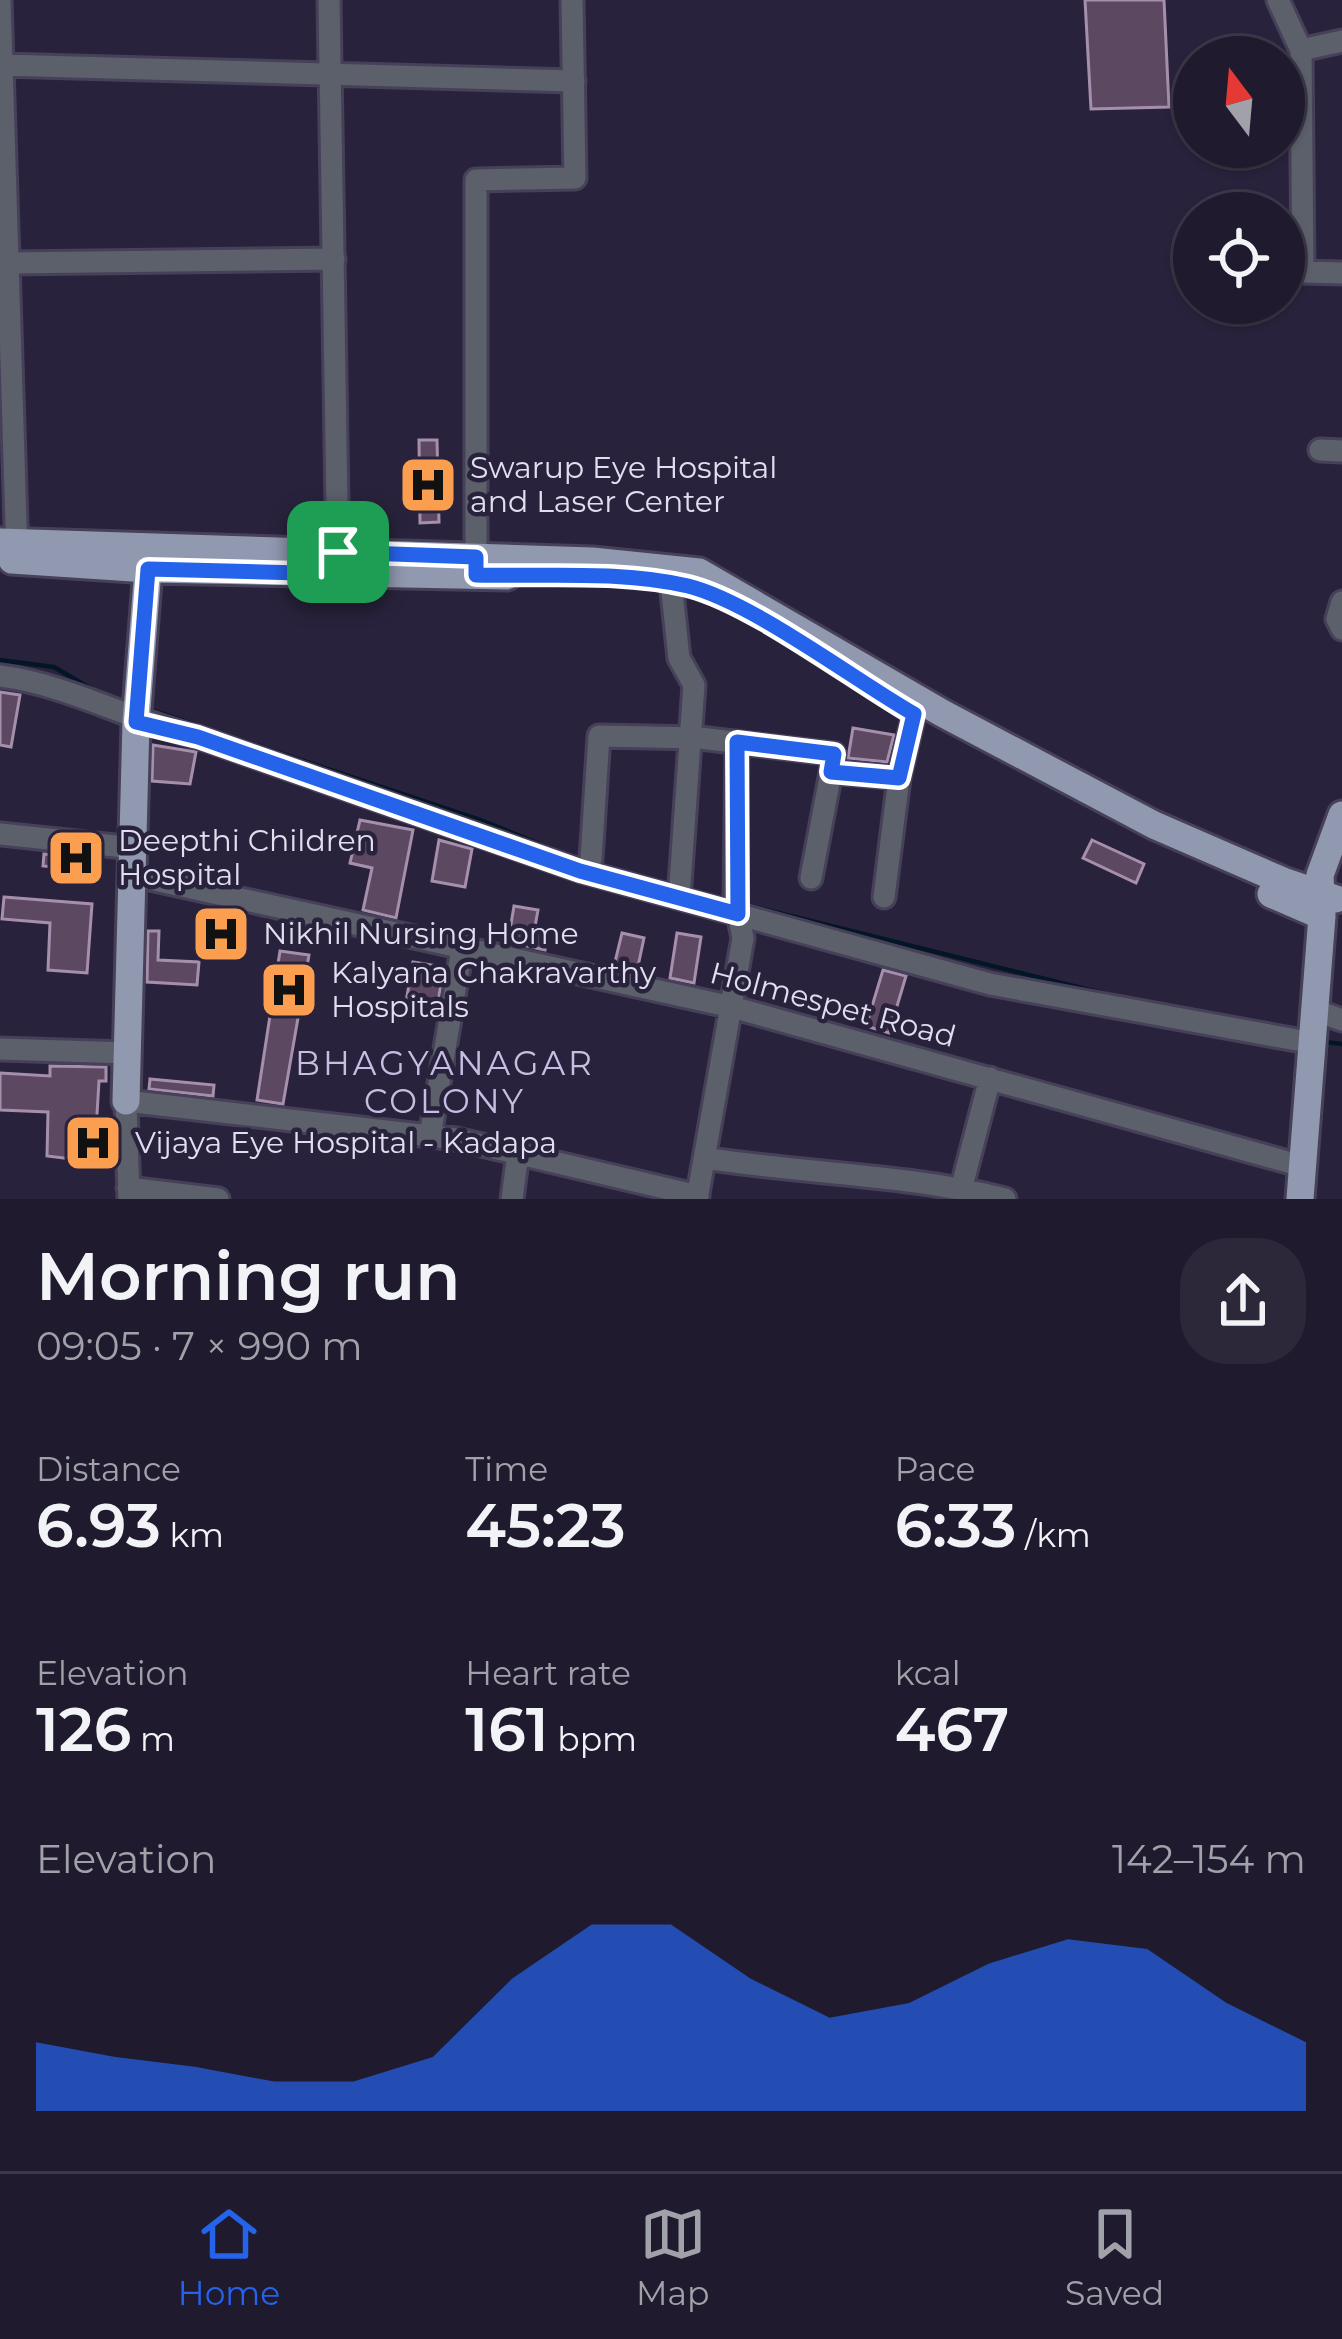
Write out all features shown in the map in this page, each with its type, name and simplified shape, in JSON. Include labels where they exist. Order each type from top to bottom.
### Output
[{"type":"main road","points":[[8,551],[148,569],[338,563]]},
{"type":"main road","points":[[8,551],[476,566],[643,578],[693,587],[750,614],[914,714],[1165,850],[1330,900]]},
{"type":"main road","points":[[476,566],[592,561],[699,572],[942,713],[1154,825],[1330,900]]},
{"type":"main road","points":[[126,1101],[136,722],[148,569]]},
{"type":"main road","points":[[1300,1199],[1314,1010],[1330,900],[1320,875],[1342,815]]},
{"type":"street","points":[[0,0],[9,263],[8,551]]},
{"type":"street","points":[[329,0],[338,563]]},
{"type":"street","points":[[476,566],[476,180],[575,178],[572,0]]},
{"type":"street","points":[[1278,0],[1294,36]]},
{"type":"street","points":[[1305,49],[1342,41]]},
{"type":"street","points":[[2,65],[574,81]]},
{"type":"street","points":[[1302,168],[1304,272],[1342,273]]},
{"type":"street","points":[[9,263],[334,259]]},
{"type":"street","points":[[670,583],[679,658],[694,685],[679,898]]},
{"type":"street","points":[[1342,602],[1337,619],[1342,629]]},
{"type":"street","points":[[0,676],[119,709],[136,722],[198,737],[580,871],[990,984],[1302,1041]]},
{"type":"street","points":[[884,897],[899,778],[914,714]]},
{"type":"street","points":[[590,859],[599,736],[737,742],[834,754],[811,878]]},
{"type":"street","points":[[218,1199],[129,1194],[126,1101],[430,1136],[697,1197],[743,938],[738,914],[737,742]]},
{"type":"street","points":[[831,772],[899,778]]},
{"type":"street","name":"Holmespet Road","points":[[0,834],[133,861],[462,950],[732,1007],[1302,1166]]},
{"type":"street","points":[[430,1136],[462,950]]},
{"type":"street","points":[[1314,1010],[1342,1020]]},
{"type":"street","points":[[0,1049],[127,1053]]},
{"type":"street","points":[[961,1190],[990,1078]]},
{"type":"street","points":[[512,1199],[518,1153]]},
{"type":"street","points":[[705,1158],[1005,1199]]},
{"type":"building","points":[[1085,0],[1164,0],[1169,107],[1091,109]]},
{"type":"building","points":[[419,440],[437,440],[439,522],[420,523]]},
{"type":"building","points":[[0,692],[20,695],[11,747],[0,745]]},
{"type":"building","points":[[853,728],[894,735],[887,762],[848,758]]},
{"type":"building","points":[[153,745],[196,752],[190,784],[152,781]]},
{"type":"building","points":[[360,820],[413,830],[396,918],[363,910],[372,868],[350,863]]},
{"type":"building","points":[[439,840],[472,849],[465,887],[432,881]]},
{"type":"building","points":[[1092,840],[1144,864],[1136,883],[1083,858]]},
{"type":"building","points":[[44,854],[94,859],[93,871],[43,866]]},
{"type":"building","points":[[4,897],[92,904],[87,973],[48,970],[50,923],[2,919]]},
{"type":"building","points":[[514,906],[538,910],[534,932],[547,934],[545,950],[508,942]]},
{"type":"building","points":[[148,931],[159,931],[158,960],[199,962],[197,985],[147,982]]},
{"type":"building","points":[[622,933],[644,938],[637,971],[614,966]]},
{"type":"building","points":[[677,933],[701,937],[694,983],[670,978]]},
{"type":"building","points":[[280,951],[309,955],[283,1104],[257,1100]]},
{"type":"building","points":[[413,962],[444,967],[435,1019],[404,1013]]},
{"type":"building","points":[[883,970],[906,976],[889,1033],[866,1026]]},
{"type":"building","points":[[50,1066],[106,1067],[106,1081],[99,1081],[96,1131],[105,1131],[104,1163],[47,1156],[48,1112],[0,1110],[0,1073],[50,1076]]},
{"type":"building","points":[[150,1079],[214,1085],[213,1096],[149,1089]]},
{"type":"waterway","points":[[0,660],[54,667],[100,694]]},
{"type":"waterway","points":[[145,708],[483,821],[559,852]]},
{"type":"waterway","points":[[743,904],[1122,998]]},
{"type":"waterway","points":[[1325,1042],[1342,1044]]},
{"type":"place","name":"Swarup Eye Hospital and Laser Center","points":[[428,485]]},
{"type":"place","name":"Deepthi Children Hospital","points":[[76,858]]},
{"type":"place","name":"Nikhil Nursing Home","points":[[221,934]]},
{"type":"place","name":"Kalyana Chakravarthy Hospitals","points":[[289,990]]},
{"type":"place","name":"Vijaya Eye Hospital - Kadapa","points":[[93,1143]]},
{"type":"district","name":"BHAGYANAGAR COLONY","points":[[445,1082]]},
{"type":"route","points":[[338,552],[476,557],[476,575],[643,578],[693,587],[750,614],[914,714],[899,778],[831,772],[834,754],[737,742],[738,914],[580,871],[198,737],[136,722],[148,569],[338,574],[338,552]]}]
